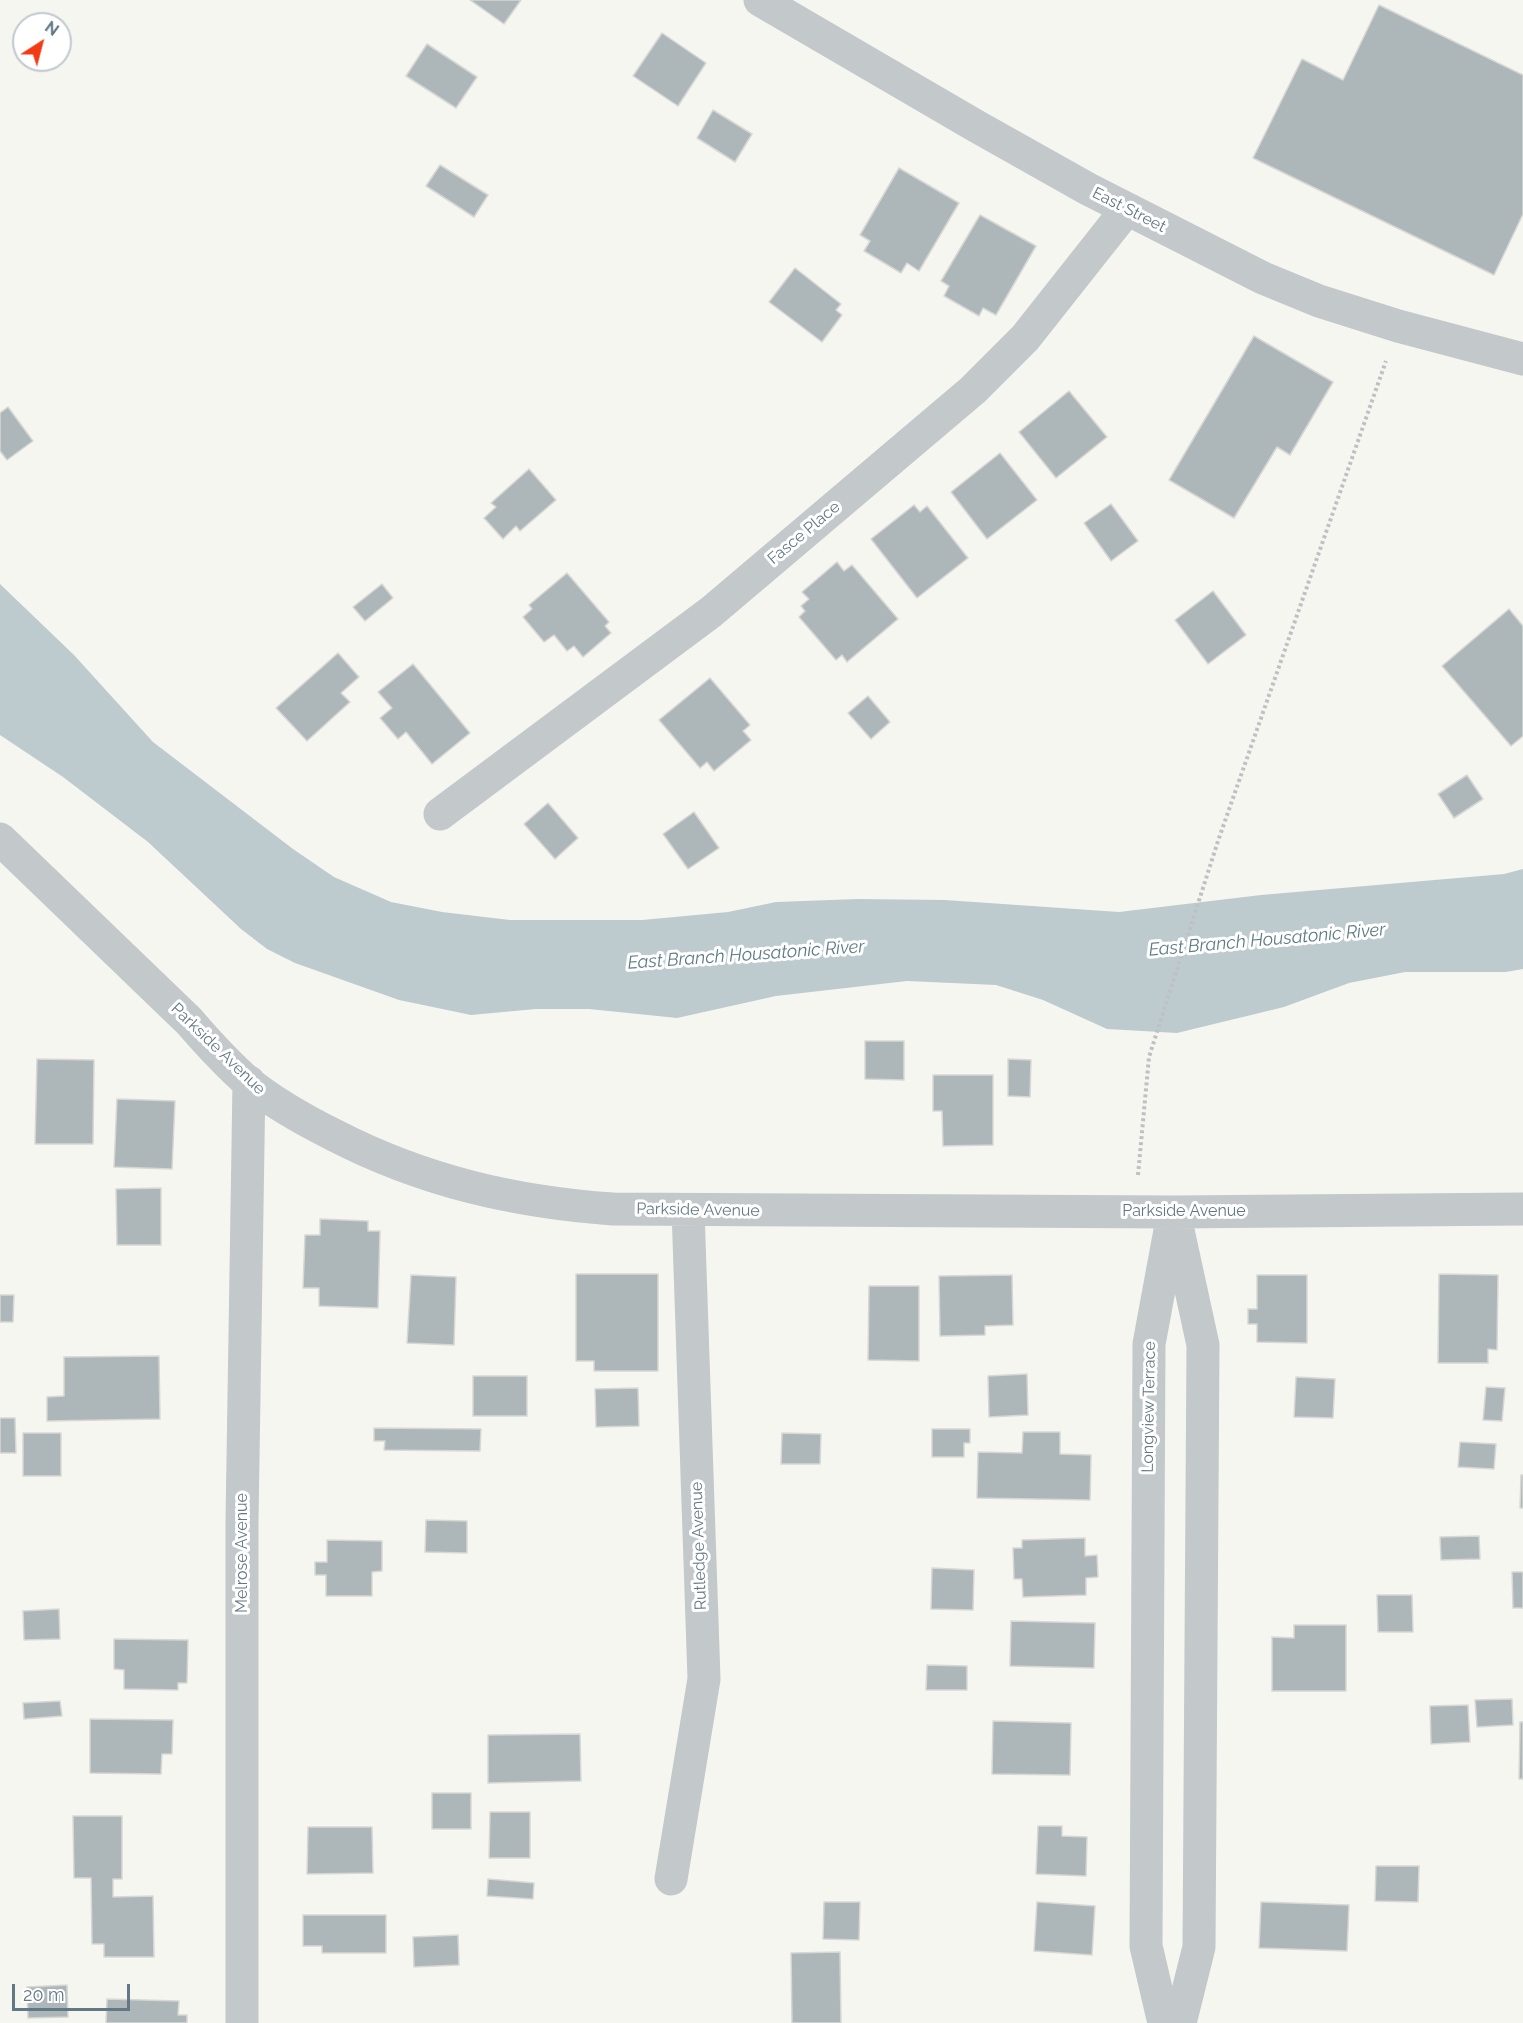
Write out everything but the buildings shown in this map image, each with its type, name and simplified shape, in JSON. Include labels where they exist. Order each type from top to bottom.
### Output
[{"type":"street","name":"East Street","points":[[760,0],[976,126],[1127,209],[1293,291],[1398,326],[1523,359]]},
{"type":"street","name":"Fasce Place","points":[[440,814],[711,612],[973,390],[1025,338],[1127,209]]},
{"type":"street","name":"Parkside Avenue","points":[[0,839],[189,1021],[212,1048],[249,1082],[284,1107],[354,1146],[392,1162],[446,1180],[521,1199],[613,1209],[688,1210],[1174,1212],[1523,1209]]},
{"type":"street","name":"Melrose Avenue","points":[[242,2023],[242,1521],[249,1082]]},
{"type":"street","name":"Rutledge Avenue","points":[[671,1879],[704,1678],[688,1210]]},
{"type":"street","name":"Longview Terrace","points":[[1164,2023],[1146,1946],[1148,1356],[1174,1212]]},
{"type":"street","points":[[1174,1212],[1203,1345],[1198,1947],[1180,2023]]},
{"type":"path","points":[[1134,1212],[1149,1057],[1218,841],[1398,326]]},
{"type":"water","name":"East Branch Housatonic River","points":[[0,584],[74,655],[153,742],[293,849],[334,877],[391,902],[442,912],[510,920],[642,920],[728,912],[776,902],[858,899],[945,900],[1119,912],[1261,895],[1504,874],[1523,869],[1523,969],[1506,972],[1405,972],[1349,983],[1284,1007],[1177,1033],[1107,1029],[1043,1000],[996,985],[907,981],[776,996],[677,1018],[589,1009],[536,1009],[471,1015],[399,1000],[295,963],[267,949],[241,929],[148,842],[63,777],[0,735]]}]
